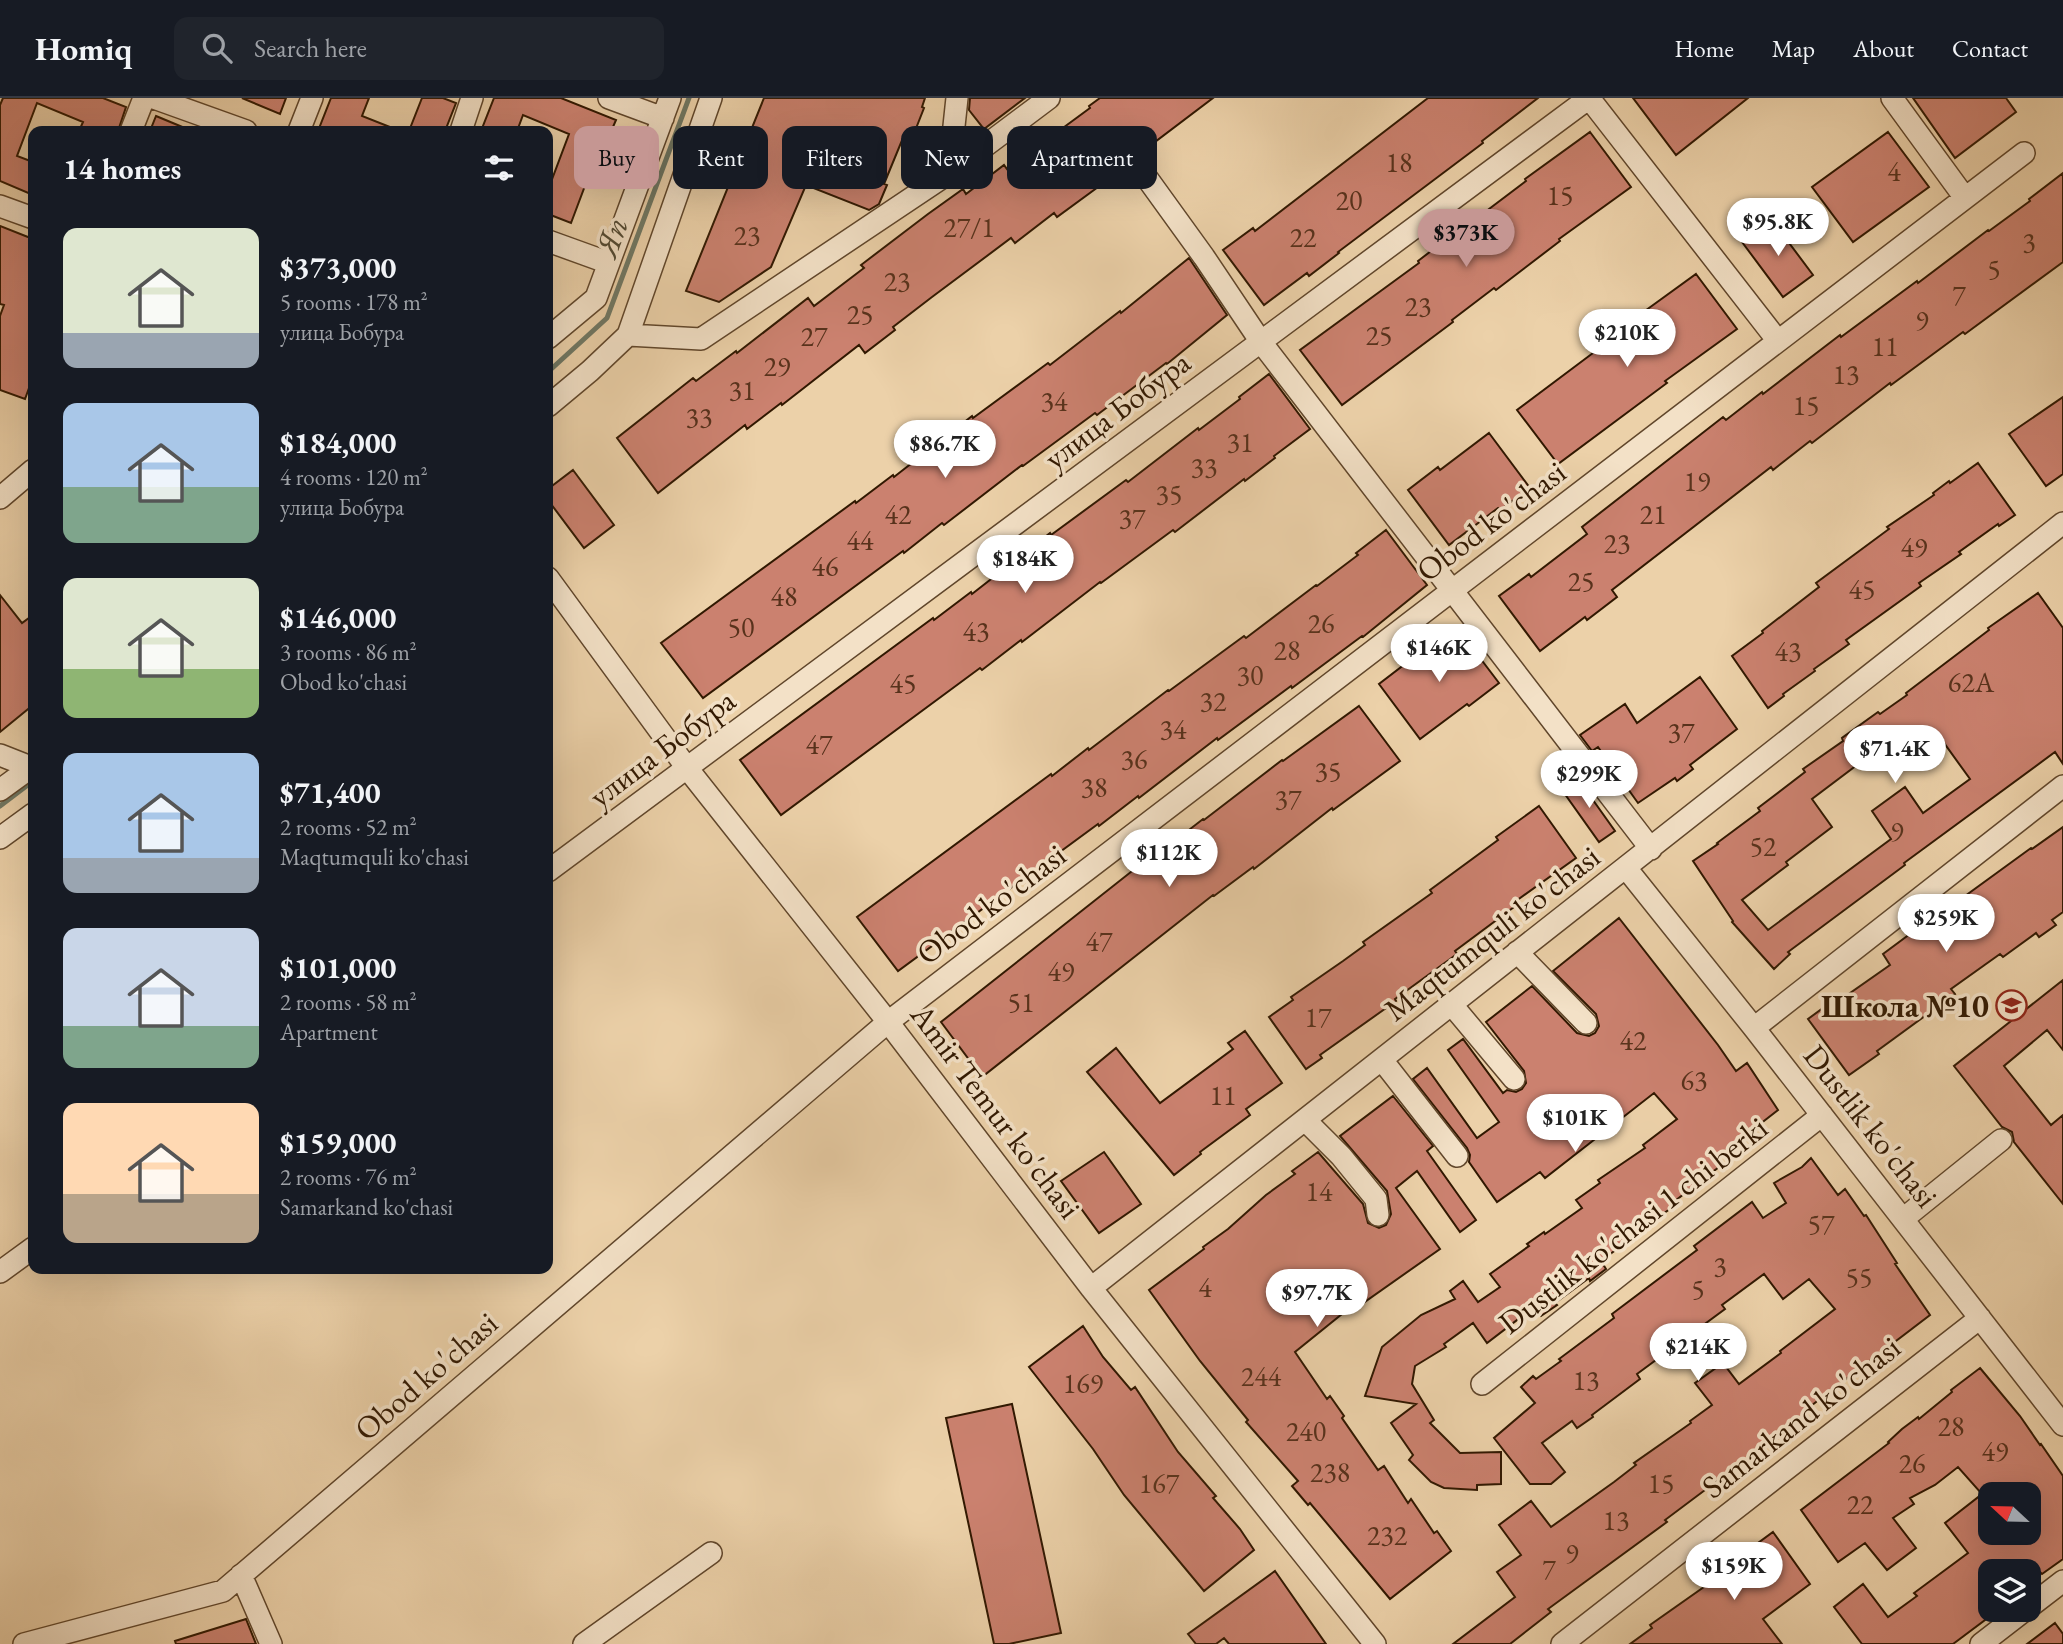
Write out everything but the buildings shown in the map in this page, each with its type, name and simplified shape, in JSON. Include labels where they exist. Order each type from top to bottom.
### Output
[{"type":"street","points":[[133,126],[144,98]]},
{"type":"street","points":[[154,98],[232,126]]},
{"type":"street","points":[[301,126],[312,98]]},
{"type":"street","points":[[463,126],[472,98]]},
{"type":"street","points":[[553,334],[596,298],[666,108],[608,98]]},
{"type":"street","points":[[553,401],[628,335],[712,98]]},
{"type":"street","points":[[954,126],[957,98]]},
{"type":"street","points":[[993,140],[1049,98]]},
{"type":"street","points":[[1589,98],[1778,341]]},
{"type":"street","name":"улица Бобура","points":[[553,868],[1589,98]]},
{"type":"street","points":[[1892,98],[1965,198]]},
{"type":"street","name":"Obod ko'chasi","points":[[24,1644],[223,1591],[888,1023],[2024,153]]},
{"type":"street","points":[[628,335],[701,339],[925,189]]},
{"type":"street","points":[[1155,189],[1261,342],[1651,849]]},
{"type":"street","points":[[0,206],[28,216]]},
{"type":"street","points":[[553,243],[609,263]]},
{"type":"street","points":[[0,498],[28,474]]},
{"type":"street","name":"Maqtumquli ko'chasi","points":[[1091,1288],[2063,523]]},
{"type":"street","name":"Amir Temur ko'chasi","points":[[553,585],[687,768],[888,1023],[1091,1288],[1375,1644]]},
{"type":"street","points":[[0,755],[28,765]]},
{"type":"street","points":[[0,790],[28,770]]},
{"type":"street","points":[[1754,1028],[2063,786]]},
{"type":"street","points":[[0,838],[28,818]]},
{"type":"street","name":"Dustlik ko'chasi","points":[[1626,868],[2063,1425]]},
{"type":"street","points":[[1517,952],[1586,1023]]},
{"type":"street","points":[[1452,1005],[1514,1079]]},
{"type":"street","points":[[1382,1060],[1458,1156]]},
{"type":"street","name":"Dustlik ko'chasi 1 chi berki","points":[[1482,1384],[1822,1115]]},
{"type":"street","points":[[1305,1120],[1341,1156],[1376,1199],[1378,1215]]},
{"type":"street","points":[[1903,1219],[2001,1140]]},
{"type":"street","points":[[0,1272],[28,1252]]},
{"type":"street","name":"Samarkand ko'chasi","points":[[1562,1644],[1980,1318]]},
{"type":"street","points":[[584,1644],[711,1553]]},
{"type":"street","points":[[242,1575],[271,1644]]},
{"type":"street","points":[[2041,1598],[2063,1581]]},
{"type":"street","points":[[1981,1644],[2010,1622]]},
{"type":"waterway","name":"Яп","points":[[553,367],[607,318],[689,98]]},
{"type":"waterway","name":"Яп","points":[[0,806],[28,785]]},
{"type":"place","name":"Школа №10","points":[[2012,1006]]}]
